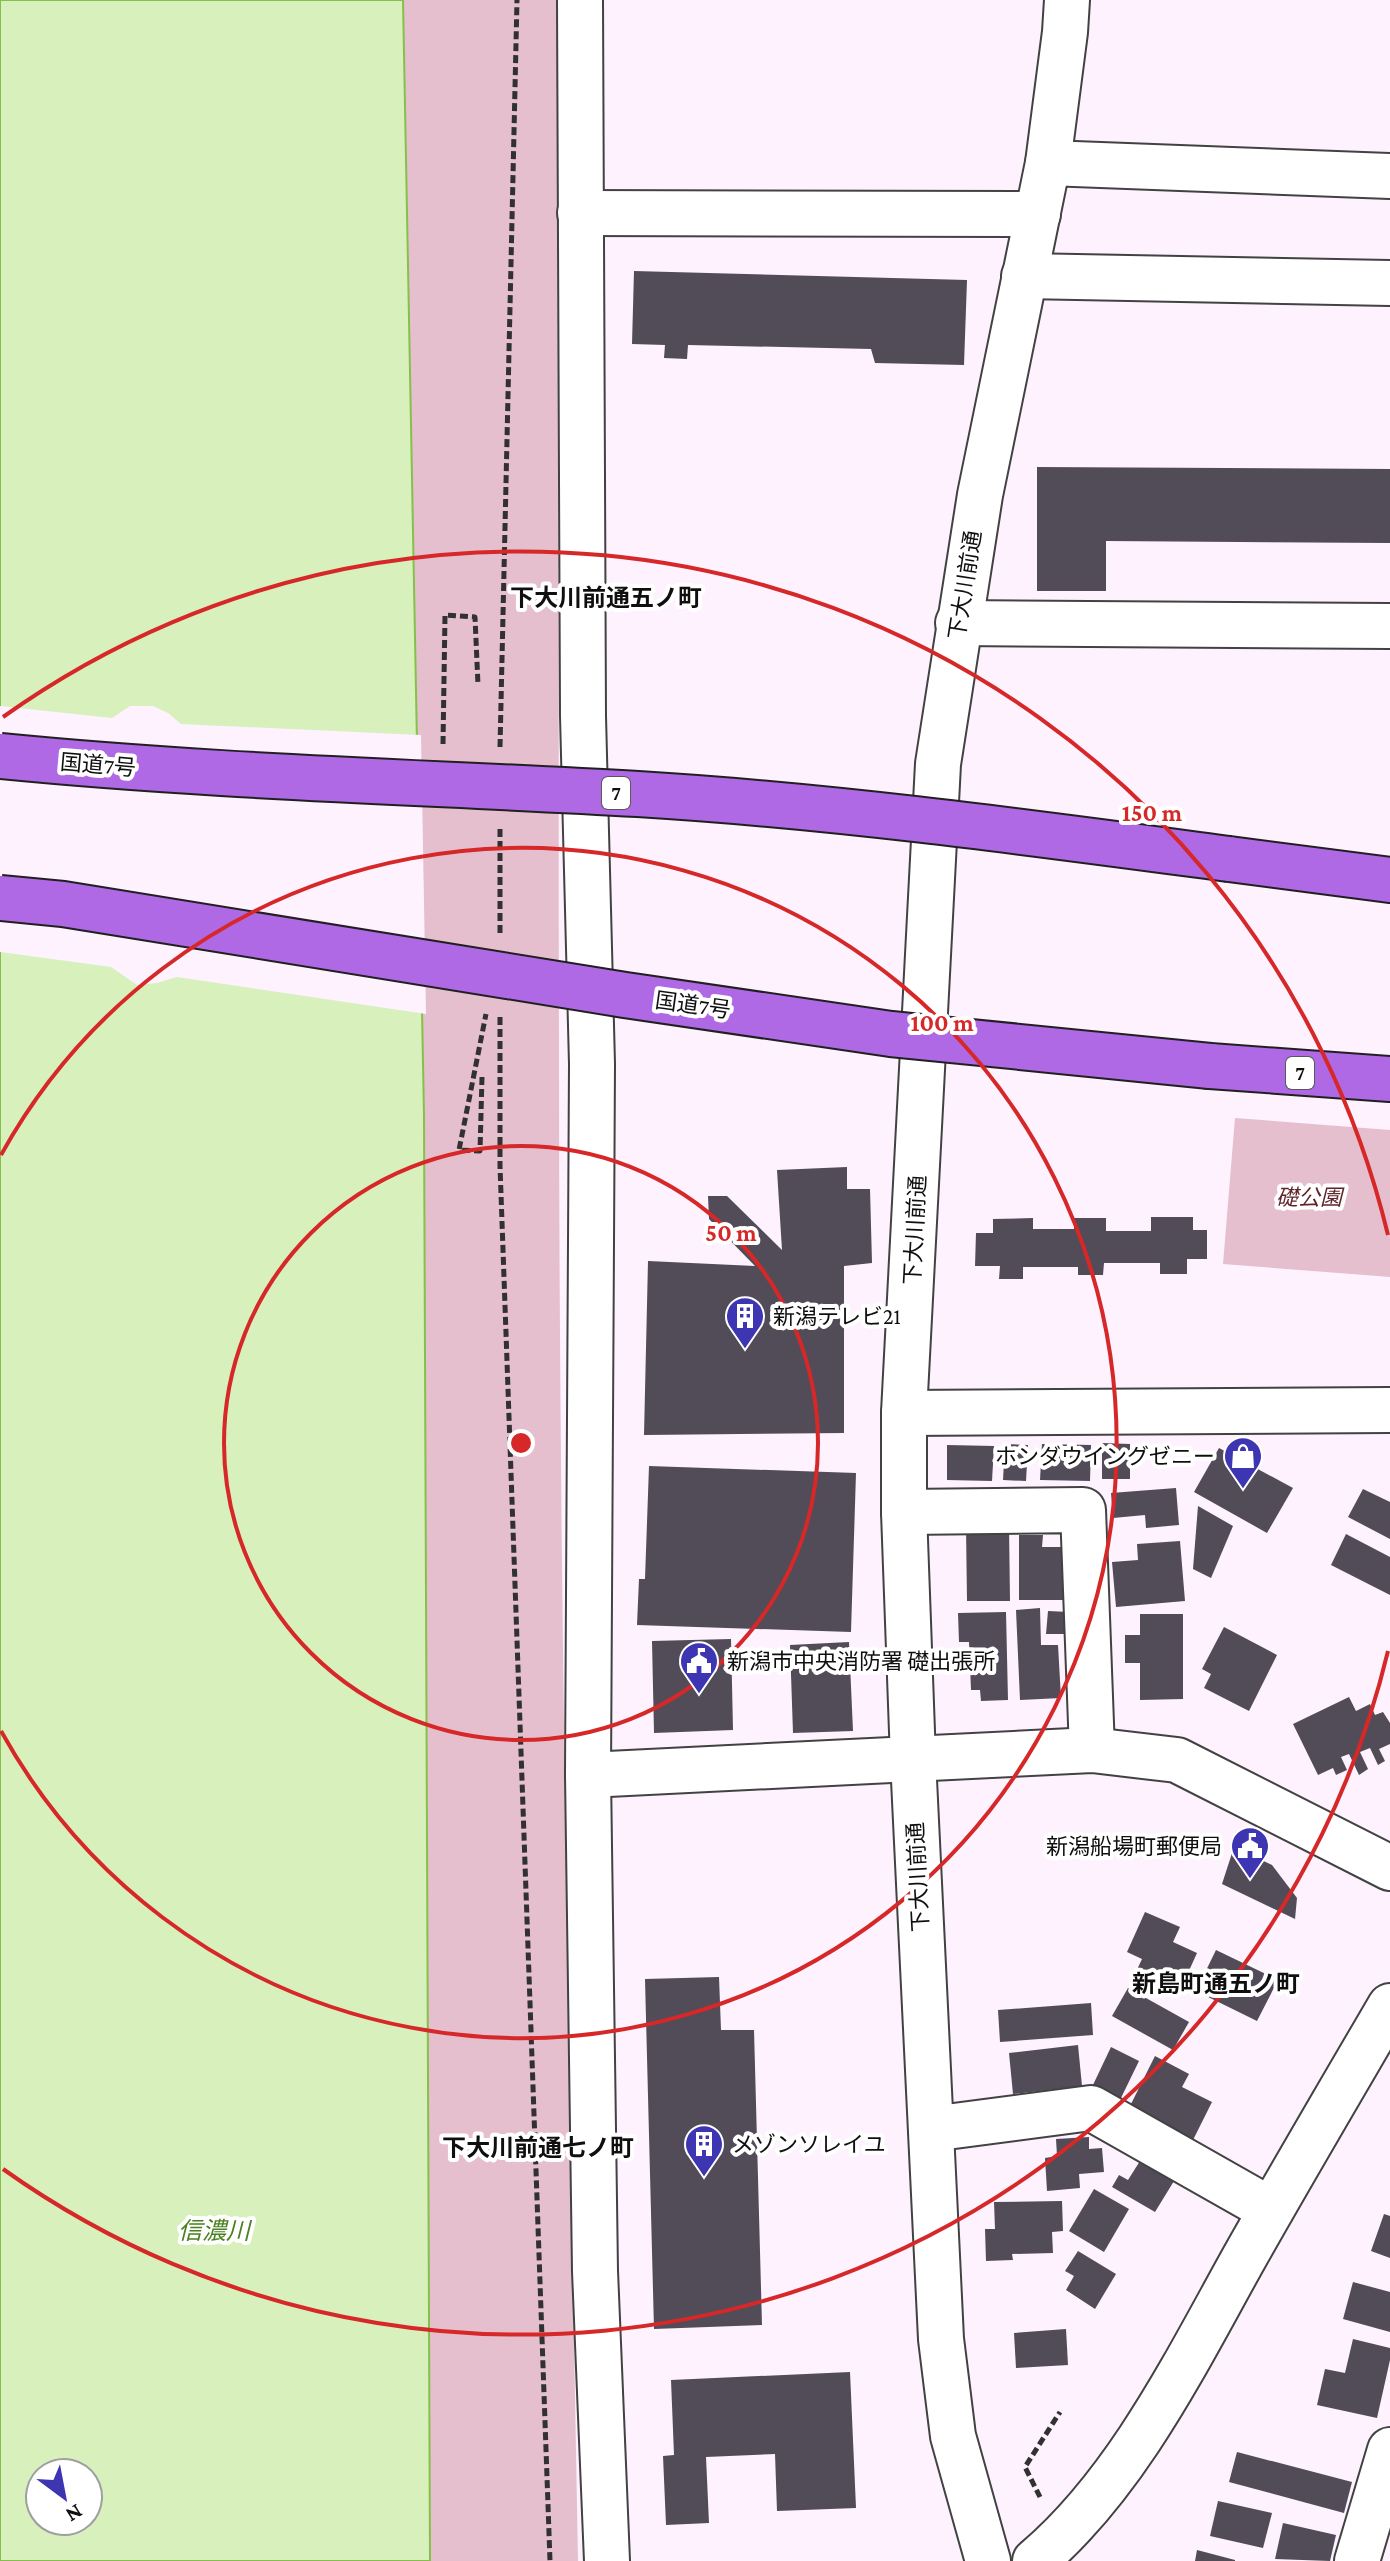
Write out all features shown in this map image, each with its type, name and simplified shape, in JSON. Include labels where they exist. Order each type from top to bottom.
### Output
[{"type":"highway","name":"国道7号","points":[[0,756],[129,769],[655,795],[943,820],[1390,880]]},
{"type":"highway","name":"国道7号","points":[[0,898],[63,904],[609,993],[891,1034],[1210,1066],[1387,1080]]},
{"type":"street","points":[[580,0],[583,716],[592,1064],[588,1775],[595,2271],[607,2561]]},
{"type":"street","name":"下大川前通","points":[[988,2561],[953,2436],[941,2339],[913,1759],[904,1512],[904,1413],[938,764],[980,495],[1048,163],[1067,0]]},
{"type":"street","points":[[1048,163],[1390,176]]},
{"type":"street","points":[[580,213],[1038,214]]},
{"type":"street","points":[[1024,276],[1390,283]]},
{"type":"street","points":[[958,623],[1390,626]]},
{"type":"street","points":[[904,1413],[1390,1410]]},
{"type":"street","points":[[904,1512],[1083,1510],[1092,1750]]},
{"type":"street","points":[[588,1775],[1092,1750],[1177,1760],[1390,1868]]},
{"type":"street","points":[[1035,2561],[1061,2539],[1121,2467],[1186,2362],[1390,2006]]},
{"type":"street","points":[[931,2129],[1091,2108],[1271,2210]]},
{"type":"street","points":[[1369,2558],[1390,2450]]},
{"type":"path","points":[[500,761],[517,0]]},
{"type":"path","points":[[443,749],[445,615],[475,617],[478,685]]},
{"type":"path","points":[[500,823],[500,948]]},
{"type":"path","points":[[500,1010],[501,1181],[550,2561]]},
{"type":"path","points":[[482,1077],[480,1151],[459,1150],[486,1013]]},
{"type":"green space","points":[[403,0],[558,0],[561,1432],[578,2561],[430,2561],[424,1116]]},
{"type":"green space","name":"礎公園","points":[[1235,1118],[1390,1130],[1390,1277],[1223,1264]]},
{"type":"water","name":"信濃川","points":[[0,0],[403,0],[424,1116],[430,2561],[0,2561]]},
{"type":"pier","points":[[0,706],[112,718],[130,706],[153,706],[181,724],[421,735],[426,1014],[177,977],[137,985],[111,967],[0,952]]},
{"type":"building","points":[[634,271],[967,280],[964,365],[875,363],[871,349],[688,345],[687,359],[664,358],[665,345],[632,344]]},
{"type":"building","points":[[1037,467],[1390,469],[1390,543],[1106,541],[1106,591],[1037,591]]},
{"type":"building","name":"新潟テレビ21","points":[[847,1167],[847,1189],[870,1189],[872,1263],[844,1266],[844,1433],[644,1435],[648,1261],[755,1266],[709,1219],[708,1196],[727,1196],[782,1250],[777,1170]]},
{"type":"building","points":[[1151,1217],[1193,1217],[1193,1230],[1207,1230],[1207,1259],[1187,1259],[1187,1274],[1160,1274],[1160,1263],[1104,1263],[1103,1275],[1078,1275],[1078,1267],[1023,1267],[1023,1279],[999,1279],[1000,1266],[975,1266],[976,1233],[993,1233],[993,1219],[1033,1218],[1033,1229],[1074,1229],[1074,1218],[1106,1218],[1106,1231],[1151,1231]]},
{"type":"building","points":[[1102,1443],[1130,1444],[1130,1479],[1102,1479]]},
{"type":"building","points":[[1005,1444],[1028,1445],[1026,1481],[1003,1480]]},
{"type":"building","points":[[1042,1444],[1091,1445],[1090,1481],[1040,1480]]},
{"type":"building","points":[[947,1445],[994,1446],[992,1481],[947,1480]]},
{"type":"building","name":"ホンダウイングゼニー","points":[[1219,1448],[1293,1488],[1267,1533],[1194,1492]]},
{"type":"building","points":[[649,1466],[856,1473],[851,1632],[637,1625],[639,1579],[645,1579]]},
{"type":"building","points":[[1176,1488],[1179,1525],[1146,1528],[1145,1515],[1113,1518],[1111,1493]]},
{"type":"building","points":[[1363,1489],[1390,1502],[1390,1539],[1348,1517]]},
{"type":"building","points":[[1198,1506],[1233,1526],[1211,1578],[1193,1569]]},
{"type":"building","points":[[1009,1526],[1010,1601],[967,1601],[966,1527]]},
{"type":"building","points":[[1346,1534],[1390,1557],[1390,1595],[1331,1565]]},
{"type":"building","points":[[1019,1535],[1043,1535],[1042,1547],[1066,1547],[1065,1600],[1019,1600]]},
{"type":"building","points":[[1180,1541],[1185,1601],[1116,1607],[1112,1562],[1138,1560],[1137,1544]]},
{"type":"building","points":[[1040,1608],[1041,1645],[1058,1645],[1061,1698],[1020,1700],[1016,1610]]},
{"type":"building","points":[[1048,1611],[1069,1612],[1068,1634],[1046,1634]]},
{"type":"building","points":[[1006,1612],[1008,1700],[981,1701],[980,1690],[971,1690],[969,1642],[959,1642],[958,1613]]},
{"type":"building","points":[[1140,1614],[1183,1614],[1183,1699],[1140,1700],[1140,1663],[1125,1663],[1125,1635],[1140,1635]]},
{"type":"building","points":[[1224,1627],[1277,1655],[1249,1711],[1204,1688],[1211,1674],[1202,1669]]},
{"type":"building","points":[[731,1639],[733,1730],[654,1733],[652,1641]]},
{"type":"building","points":[[849,1642],[853,1731],[793,1733],[790,1645]]},
{"type":"building","points":[[1349,1697],[1356,1711],[1370,1704],[1375,1715],[1383,1712],[1390,1723],[1390,1744],[1379,1749],[1385,1761],[1378,1765],[1370,1748],[1360,1752],[1368,1769],[1359,1775],[1349,1754],[1341,1757],[1347,1770],[1336,1775],[1333,1768],[1318,1775],[1293,1724]]},
{"type":"building","points":[[1234,1847],[1272,1865],[1297,1898],[1295,1919],[1222,1884]]},
{"type":"building","points":[[1145,1912],[1180,1927],[1173,1942],[1197,1953],[1178,1995],[1134,1976],[1142,1959],[1127,1952]]},
{"type":"building","points":[[1216,1950],[1278,1980],[1257,2021],[1196,1991]]},
{"type":"building","name":"メゾンソレイユ","points":[[719,1977],[721,2030],[754,2030],[762,2325],[654,2329],[645,1979]]},
{"type":"building","points":[[1128,1988],[1189,2022],[1173,2050],[1112,2016]]},
{"type":"building","points":[[1091,2003],[1093,2035],[1000,2042],[998,2010]]},
{"type":"building","points":[[1078,2045],[1082,2086],[1013,2094],[1009,2053]]},
{"type":"building","points":[[1111,2047],[1139,2061],[1120,2100],[1092,2087]]},
{"type":"building","points":[[1155,2056],[1189,2074],[1182,2087],[1212,2102],[1193,2140],[1129,2108]]},
{"type":"building","points":[[1089,2137],[1089,2149],[1102,2148],[1104,2172],[1079,2174],[1080,2188],[1047,2191],[1045,2158],[1057,2156],[1056,2139]]},
{"type":"building","points":[[1140,2161],[1174,2181],[1155,2212],[1112,2187],[1119,2175],[1128,2180]]},
{"type":"building","points":[[1094,2189],[1129,2209],[1104,2252],[1069,2231]]},
{"type":"building","points":[[1062,2201],[1063,2231],[1052,2232],[1053,2253],[1012,2254],[1013,2260],[986,2261],[985,2229],[995,2229],[994,2202]]},
{"type":"building","points":[[1384,2214],[1390,2216],[1390,2258],[1371,2251]]},
{"type":"building","points":[[1078,2251],[1116,2274],[1095,2309],[1066,2290],[1074,2276],[1065,2271]]},
{"type":"building","points":[[1353,2282],[1390,2292],[1390,2332],[1343,2319]]},
{"type":"building","points":[[1066,2329],[1068,2365],[1016,2368],[1014,2333]]},
{"type":"building","points":[[1353,2339],[1390,2348],[1377,2418],[1317,2405],[1325,2369],[1345,2373]]},
{"type":"building","points":[[850,2372],[856,2508],[777,2511],[775,2454],[706,2457],[709,2523],[666,2525],[663,2456],[674,2455],[671,2380]]},
{"type":"building","points":[[1237,2452],[1352,2482],[1344,2513],[1229,2482]]},
{"type":"building","points":[[1218,2501],[1272,2513],[1263,2548],[1210,2536]]},
{"type":"building","points":[[1283,2523],[1336,2535],[1330,2561],[1275,2559]]},
{"type":"building","points":[[1197,2550],[1235,2560],[1235,2561],[1195,2561]]},
{"type":"place","name":"新潟テレビ21","points":[[745,1350]]},
{"type":"place","name":"ホンダウイングゼニー","points":[[1243,1490]]},
{"type":"place","name":"新潟市中央消防署 礎出張所","points":[[699,1695]]},
{"type":"place","name":"新潟船場町郵便局","points":[[1250,1880]]},
{"type":"place","name":"メゾンソレイユ","points":[[704,2178]]},
{"type":"district","name":"下大川前通五ノ町","points":[[606,597]]},
{"type":"district","name":"新島町通五ノ町","points":[[1216,1983]]},
{"type":"district","name":"下大川前通七ノ町","points":[[538,2147]]}]
